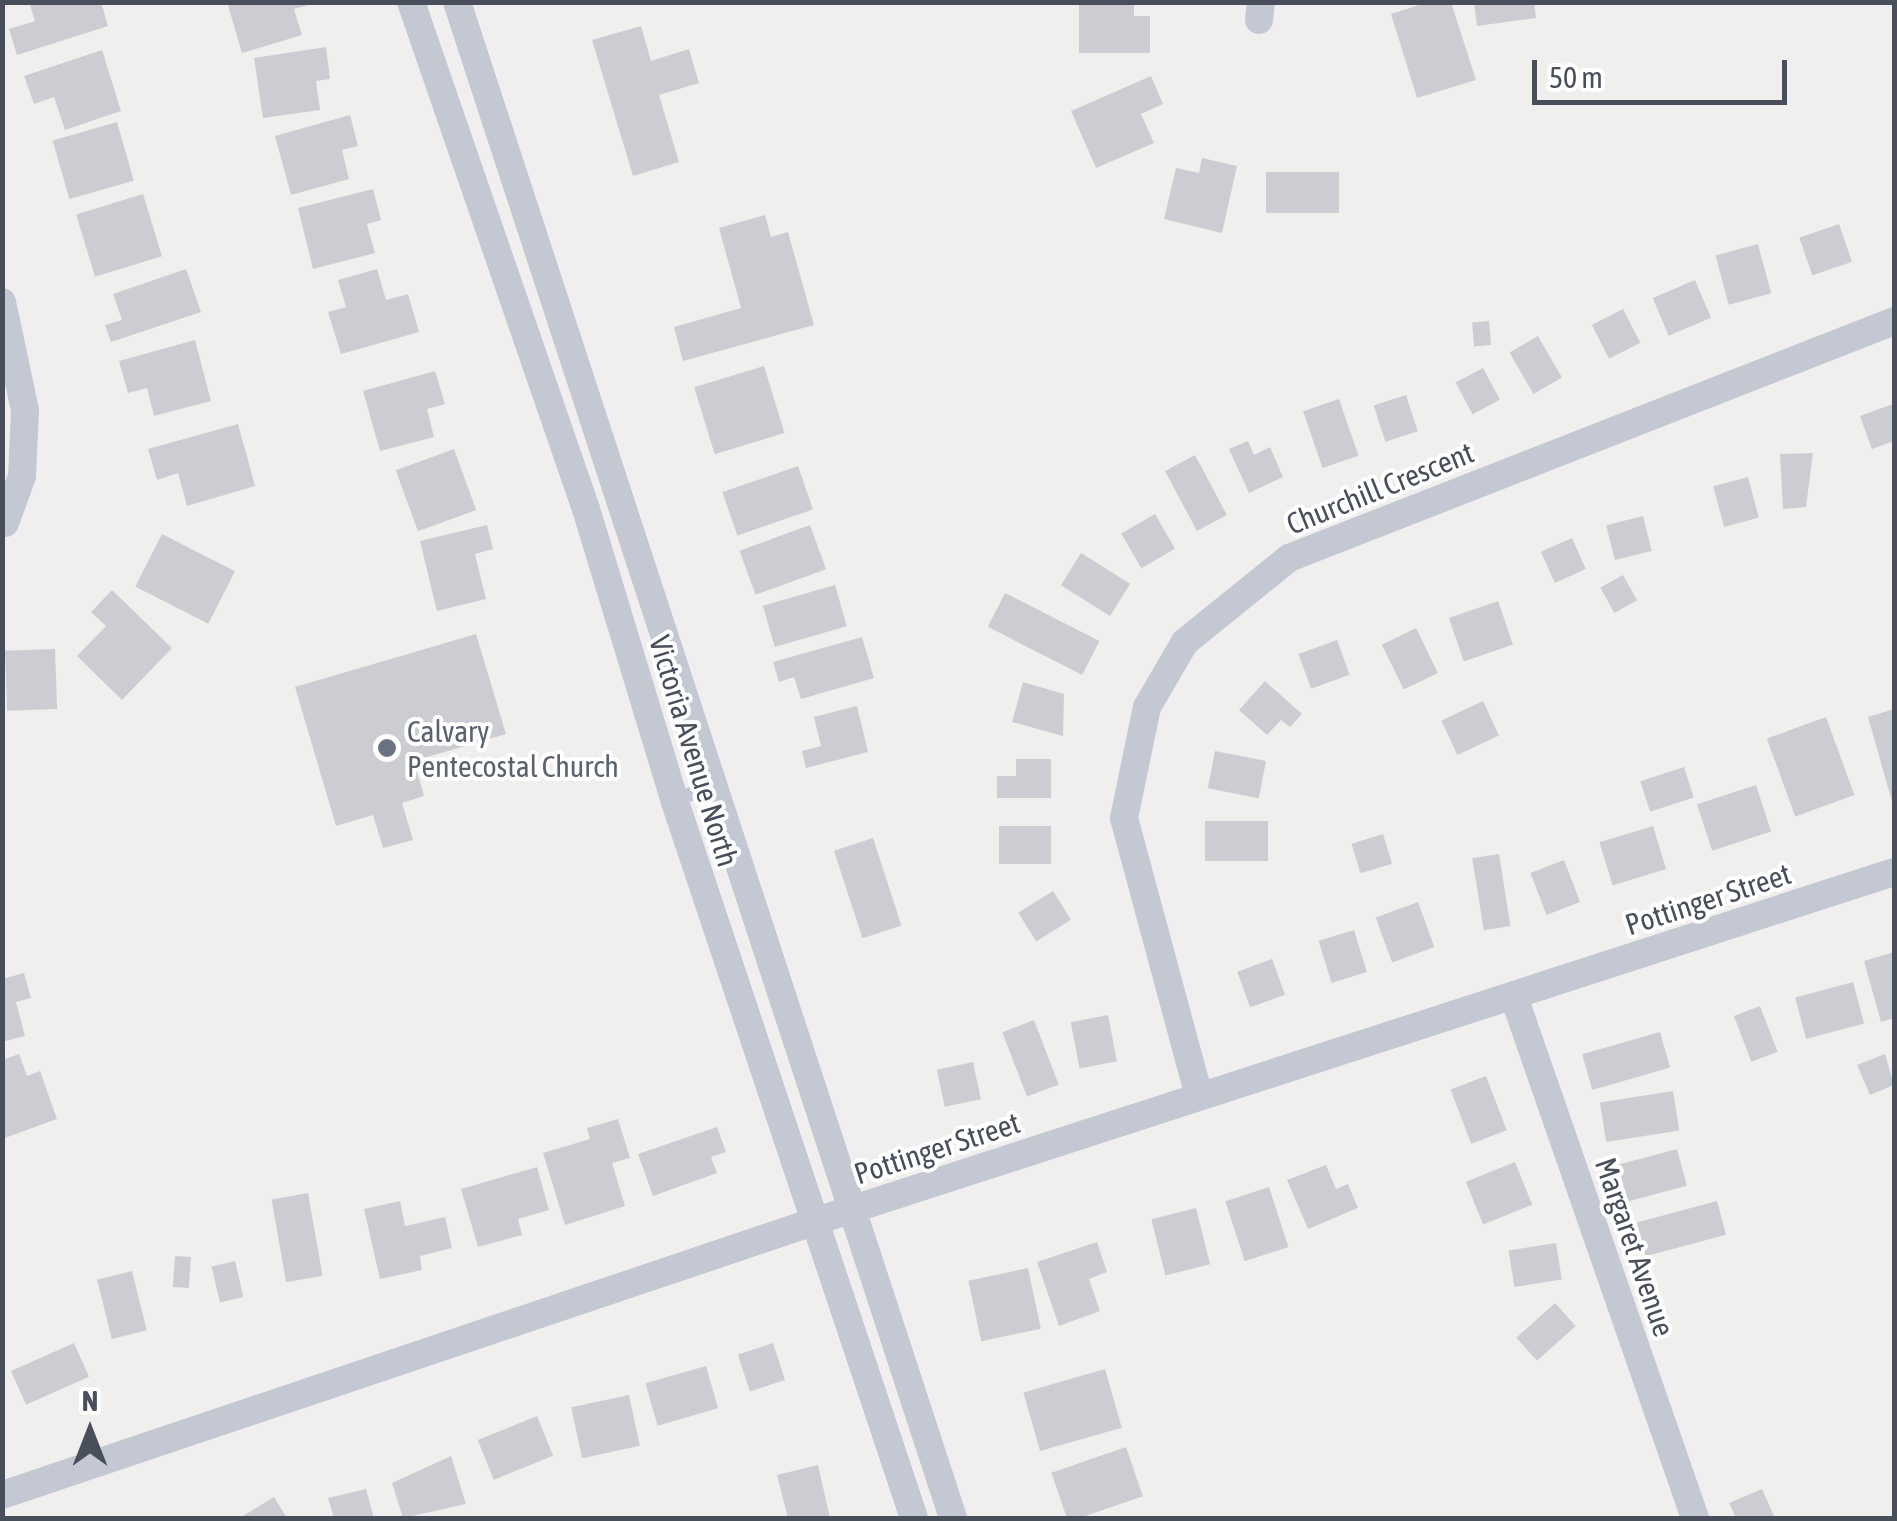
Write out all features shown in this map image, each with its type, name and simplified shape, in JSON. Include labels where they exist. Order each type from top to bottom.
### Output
[{"type":"street","name":"Victoria Avenue North","points":[[411,2],[914,1518]]},
{"type":"street","name":"Victoria Avenue North","points":[[456,2],[563,310],[716,787],[857,1208],[954,1518]]},
{"type":"street","points":[[2,302],[25,410],[22,476],[6,523]]},
{"type":"street","points":[[519,322],[563,310]]},
{"type":"street","name":"Churchill Crescent","points":[[1198,1096],[1124,818],[1147,707],[1185,642],[1289,558],[1894,321]]},
{"type":"street","name":"Pottinger Street","points":[[2,1495],[816,1220],[1894,872]]},
{"type":"street","name":"Margaret Avenue","points":[[1514,997],[1694,1518]]},
{"type":"lane","points":[[674,799],[716,787]]},
{"type":"building","points":[[29,2],[101,2],[108,26],[17,55],[9,29],[35,21]]},
{"type":"building","points":[[227,2],[312,4],[294,9],[302,35],[242,53]]},
{"type":"building","points":[[1079,2],[1134,2],[1134,16],[1150,16],[1150,53],[1079,53]]},
{"type":"building","points":[[1428,2],[1451,2],[1476,80],[1417,98],[1391,14]]},
{"type":"building","points":[[1474,2],[1534,2],[1536,18],[1477,26]]},
{"type":"building","points":[[641,26],[651,61],[689,49],[699,83],[659,95],[679,162],[633,176],[592,40]]},
{"type":"building","points":[[326,47],[330,79],[316,81],[320,110],[263,118],[254,58]]},
{"type":"building","points":[[102,50],[121,111],[65,130],[54,97],[34,104],[24,76]]},
{"type":"building","points":[[1151,76],[1163,104],[1141,114],[1154,143],[1096,168],[1071,111]]},
{"type":"building","points":[[350,115],[358,146],[342,150],[349,179],[291,195],[275,136]]},
{"type":"building","points":[[117,122],[134,181],[69,199],[53,140]]},
{"type":"building","points":[[1202,158],[1237,166],[1222,233],[1164,219],[1176,168],[1199,173]]},
{"type":"building","points":[[1266,172],[1339,172],[1339,213],[1266,213]]},
{"type":"building","points":[[373,189],[381,220],[367,224],[375,253],[313,269],[298,208]]},
{"type":"building","points":[[143,194],[162,256],[95,277],[76,214]]},
{"type":"building","points":[[765,215],[771,237],[788,232],[814,325],[683,361],[674,327],[741,308],[719,228]]},
{"type":"building","points":[[1839,224],[1852,262],[1812,275],[1799,238]]},
{"type":"building","points":[[1758,244],[1771,293],[1729,305],[1715,255]]},
{"type":"building","points":[[186,269],[201,312],[111,342],[105,325],[122,320],[113,294]]},
{"type":"building","points":[[377,269],[386,300],[408,294],[419,332],[341,354],[328,312],[346,307],[338,280]]},
{"type":"building","points":[[1695,280],[1711,318],[1669,336],[1653,298]]},
{"type":"building","points":[[1623,309],[1640,343],[1609,359],[1592,325]]},
{"type":"building","points":[[1489,321],[1491,345],[1474,346],[1472,322]]},
{"type":"building","points":[[1538,336],[1562,378],[1533,394],[1509,352]]},
{"type":"building","points":[[195,340],[211,401],[154,416],[147,388],[128,393],[119,361]]},
{"type":"building","points":[[764,366],[784,433],[715,454],[694,387]]},
{"type":"building","points":[[1483,368],[1500,400],[1473,414],[1456,383]]},
{"type":"building","points":[[435,371],[445,404],[427,409],[434,437],[380,451],[363,391]]},
{"type":"building","points":[[1406,395],[1418,431],[1385,442],[1374,406]]},
{"type":"building","points":[[1339,399],[1359,456],[1323,468],[1303,411]]},
{"type":"building","points":[[1893,404],[1894,441],[1872,449],[1860,416]]},
{"type":"building","points":[[238,424],[255,486],[187,506],[178,473],[157,480],[148,449]]},
{"type":"building","points":[[1248,441],[1254,455],[1270,447],[1283,477],[1249,493],[1229,449]]},
{"type":"building","points":[[454,449],[476,510],[418,531],[396,470]]},
{"type":"building","points":[[1813,453],[1806,507],[1783,509],[1780,454]]},
{"type":"building","points":[[1195,455],[1227,515],[1197,531],[1165,471]]},
{"type":"building","points":[[798,466],[813,509],[737,536],[722,492]]},
{"type":"building","points":[[1748,477],[1759,518],[1724,527],[1713,486]]},
{"type":"building","points":[[1155,514],[1175,549],[1141,568],[1121,534]]},
{"type":"building","points":[[1643,516],[1652,551],[1615,560],[1606,525]]},
{"type":"building","points":[[487,525],[493,549],[475,554],[486,599],[437,611],[420,541]]},
{"type":"building","points":[[810,525],[826,569],[756,595],[740,551]]},
{"type":"building","points":[[162,534],[235,571],[208,624],[135,587]]},
{"type":"building","points":[[1572,538],[1586,569],[1555,583],[1541,552]]},
{"type":"building","points":[[1081,553],[1130,584],[1110,616],[1061,585]]},
{"type":"building","points":[[1623,575],[1637,600],[1614,613],[1600,588]]},
{"type":"building","points":[[835,585],[847,626],[775,647],[763,606]]},
{"type":"building","points":[[112,590],[172,648],[122,700],[77,656],[106,626],[91,612]]},
{"type":"building","points":[[1005,593],[1099,641],[1082,675],[988,627]]},
{"type":"building","points":[[1498,601],[1513,644],[1464,661],[1449,618]]},
{"type":"building","points":[[1416,628],[1438,673],[1404,690],[1382,645]]},
{"type":"building","name":"Calvary Pentecostal Church","points":[[476,634],[506,734],[414,761],[424,796],[402,803],[413,840],[383,848],[373,815],[336,826],[295,687]]},
{"type":"building","points":[[862,637],[874,678],[801,699],[794,677],[779,682],[773,662]]},
{"type":"building","points":[[1337,640],[1350,675],[1311,689],[1298,654]]},
{"type":"building","points":[[55,649],[57,709],[7,711],[5,651]]},
{"type":"building","points":[[1265,681],[1302,714],[1290,727],[1281,720],[1267,735],[1239,710]]},
{"type":"building","points":[[1023,682],[1064,694],[1063,736],[1012,722]]},
{"type":"building","points":[[1483,701],[1499,735],[1457,755],[1441,720]]},
{"type":"building","points":[[857,706],[868,752],[806,768],[802,751],[821,746],[814,717]]},
{"type":"building","points":[[1894,709],[1894,805],[1893,805],[1868,717]]},
{"type":"building","points":[[1826,717],[1854,795],[1795,817],[1767,739]]},
{"type":"building","points":[[1215,751],[1266,761],[1259,798],[1208,788]]},
{"type":"building","points":[[1016,759],[1051,759],[1051,798],[997,798],[997,776],[1016,776]]},
{"type":"building","points":[[1684,767],[1694,797],[1650,812],[1640,781]]},
{"type":"building","points":[[1756,785],[1771,832],[1712,851],[1697,804]]},
{"type":"building","points":[[1205,821],[1268,821],[1268,861],[1205,861]]},
{"type":"building","points":[[999,826],[1051,826],[1051,864],[999,864]]},
{"type":"building","points":[[1653,826],[1666,869],[1613,885],[1599,842]]},
{"type":"building","points":[[1383,834],[1392,864],[1361,873],[1351,844]]},
{"type":"building","points":[[873,838],[901,925],[862,938],[834,851]]},
{"type":"building","points":[[1499,854],[1510,926],[1484,930],[1472,858]]},
{"type":"building","points":[[1564,860],[1580,902],[1547,915],[1530,873]]},
{"type":"building","points":[[1053,891],[1071,920],[1036,942],[1018,913]]},
{"type":"building","points":[[1418,902],[1434,947],[1392,962],[1376,917]]},
{"type":"building","points":[[1354,930],[1367,972],[1331,983],[1319,941]]},
{"type":"building","points":[[1894,952],[1894,1018],[1881,1022],[1864,961]]},
{"type":"building","points":[[1272,959],[1285,995],[1250,1007],[1237,972]]},
{"type":"building","points":[[24,973],[31,998],[16,1002],[25,1036],[2,1042],[2,979]]},
{"type":"building","points":[[1853,982],[1864,1024],[1806,1039],[1795,998]]},
{"type":"building","points":[[1760,1006],[1778,1052],[1751,1062],[1734,1016]]},
{"type":"building","points":[[1108,1015],[1117,1061],[1080,1068],[1071,1022]]},
{"type":"building","points":[[1034,1020],[1059,1084],[1027,1097],[1002,1032]]},
{"type":"building","points":[[1660,1032],[1670,1068],[1592,1090],[1582,1054]]},
{"type":"building","points":[[19,1054],[27,1076],[40,1071],[57,1119],[2,1139],[2,1060]]},
{"type":"building","points":[[1885,1054],[1894,1085],[1870,1095],[1857,1065]]},
{"type":"building","points":[[973,1062],[981,1099],[945,1107],[937,1070]]},
{"type":"building","points":[[1486,1076],[1507,1130],[1471,1144],[1451,1090]]},
{"type":"building","points":[[1673,1091],[1679,1131],[1606,1142],[1600,1103]]},
{"type":"building","points":[[618,1119],[630,1158],[612,1163],[625,1206],[565,1225],[543,1153],[590,1139],[587,1128]]},
{"type":"building","points":[[717,1127],[726,1152],[711,1157],[717,1173],[653,1196],[638,1154]]},
{"type":"building","points":[[1677,1149],[1687,1186],[1628,1201],[1618,1165]]},
{"type":"building","points":[[1515,1162],[1532,1205],[1483,1225],[1466,1182]]},
{"type":"building","points":[[1326,1165],[1336,1189],[1348,1184],[1358,1208],[1308,1229],[1287,1180]]},
{"type":"building","points":[[537,1167],[549,1210],[518,1219],[522,1235],[478,1247],[461,1189]]},
{"type":"building","points":[[1269,1187],[1288,1247],[1245,1261],[1225,1201]]},
{"type":"building","points":[[308,1193],[323,1276],[286,1282],[272,1199]]},
{"type":"building","points":[[400,1201],[405,1226],[445,1217],[452,1248],[420,1256],[422,1270],[380,1279],[364,1209]]},
{"type":"building","points":[[1717,1201],[1726,1235],[1646,1256],[1637,1222]]},
{"type":"building","points":[[1196,1208],[1210,1264],[1165,1275],[1151,1219]]},
{"type":"building","points":[[1097,1242],[1107,1272],[1089,1279],[1100,1311],[1059,1326],[1037,1262]]},
{"type":"building","points":[[1556,1243],[1562,1280],[1514,1287],[1509,1251]]},
{"type":"building","points":[[175,1256],[191,1257],[189,1288],[173,1287]]},
{"type":"building","points":[[235,1261],[243,1297],[220,1302],[212,1266]]},
{"type":"building","points":[[1028,1268],[1041,1329],[981,1341],[968,1281]]},
{"type":"building","points":[[132,1271],[147,1330],[112,1339],[97,1280]]},
{"type":"building","points":[[1555,1303],[1576,1326],[1537,1361],[1516,1338]]},
{"type":"building","points":[[74,1343],[89,1377],[26,1405],[11,1371]]},
{"type":"building","points":[[773,1343],[785,1380],[750,1392],[738,1354]]},
{"type":"building","points":[[706,1366],[718,1408],[658,1426],[645,1383]]},
{"type":"building","points":[[1105,1369],[1122,1428],[1040,1451],[1023,1392]]},
{"type":"building","points":[[629,1395],[640,1446],[582,1458],[571,1407]]},
{"type":"building","points":[[537,1416],[553,1456],[494,1480],[478,1440]]},
{"type":"building","points":[[1126,1447],[1143,1496],[1080,1518],[1067,1518],[1051,1473]]},
{"type":"building","points":[[451,1456],[466,1504],[403,1518],[392,1483]]},
{"type":"building","points":[[818,1465],[830,1518],[788,1518],[777,1475]]},
{"type":"building","points":[[366,1489],[374,1518],[334,1518],[328,1498]]},
{"type":"building","points":[[1762,1489],[1775,1518],[1736,1518],[1729,1503]]},
{"type":"building","points":[[274,1497],[287,1518],[240,1518]]},
{"type":"place","name":"Calvary Pentecostal Church","points":[[387,748]]}]
